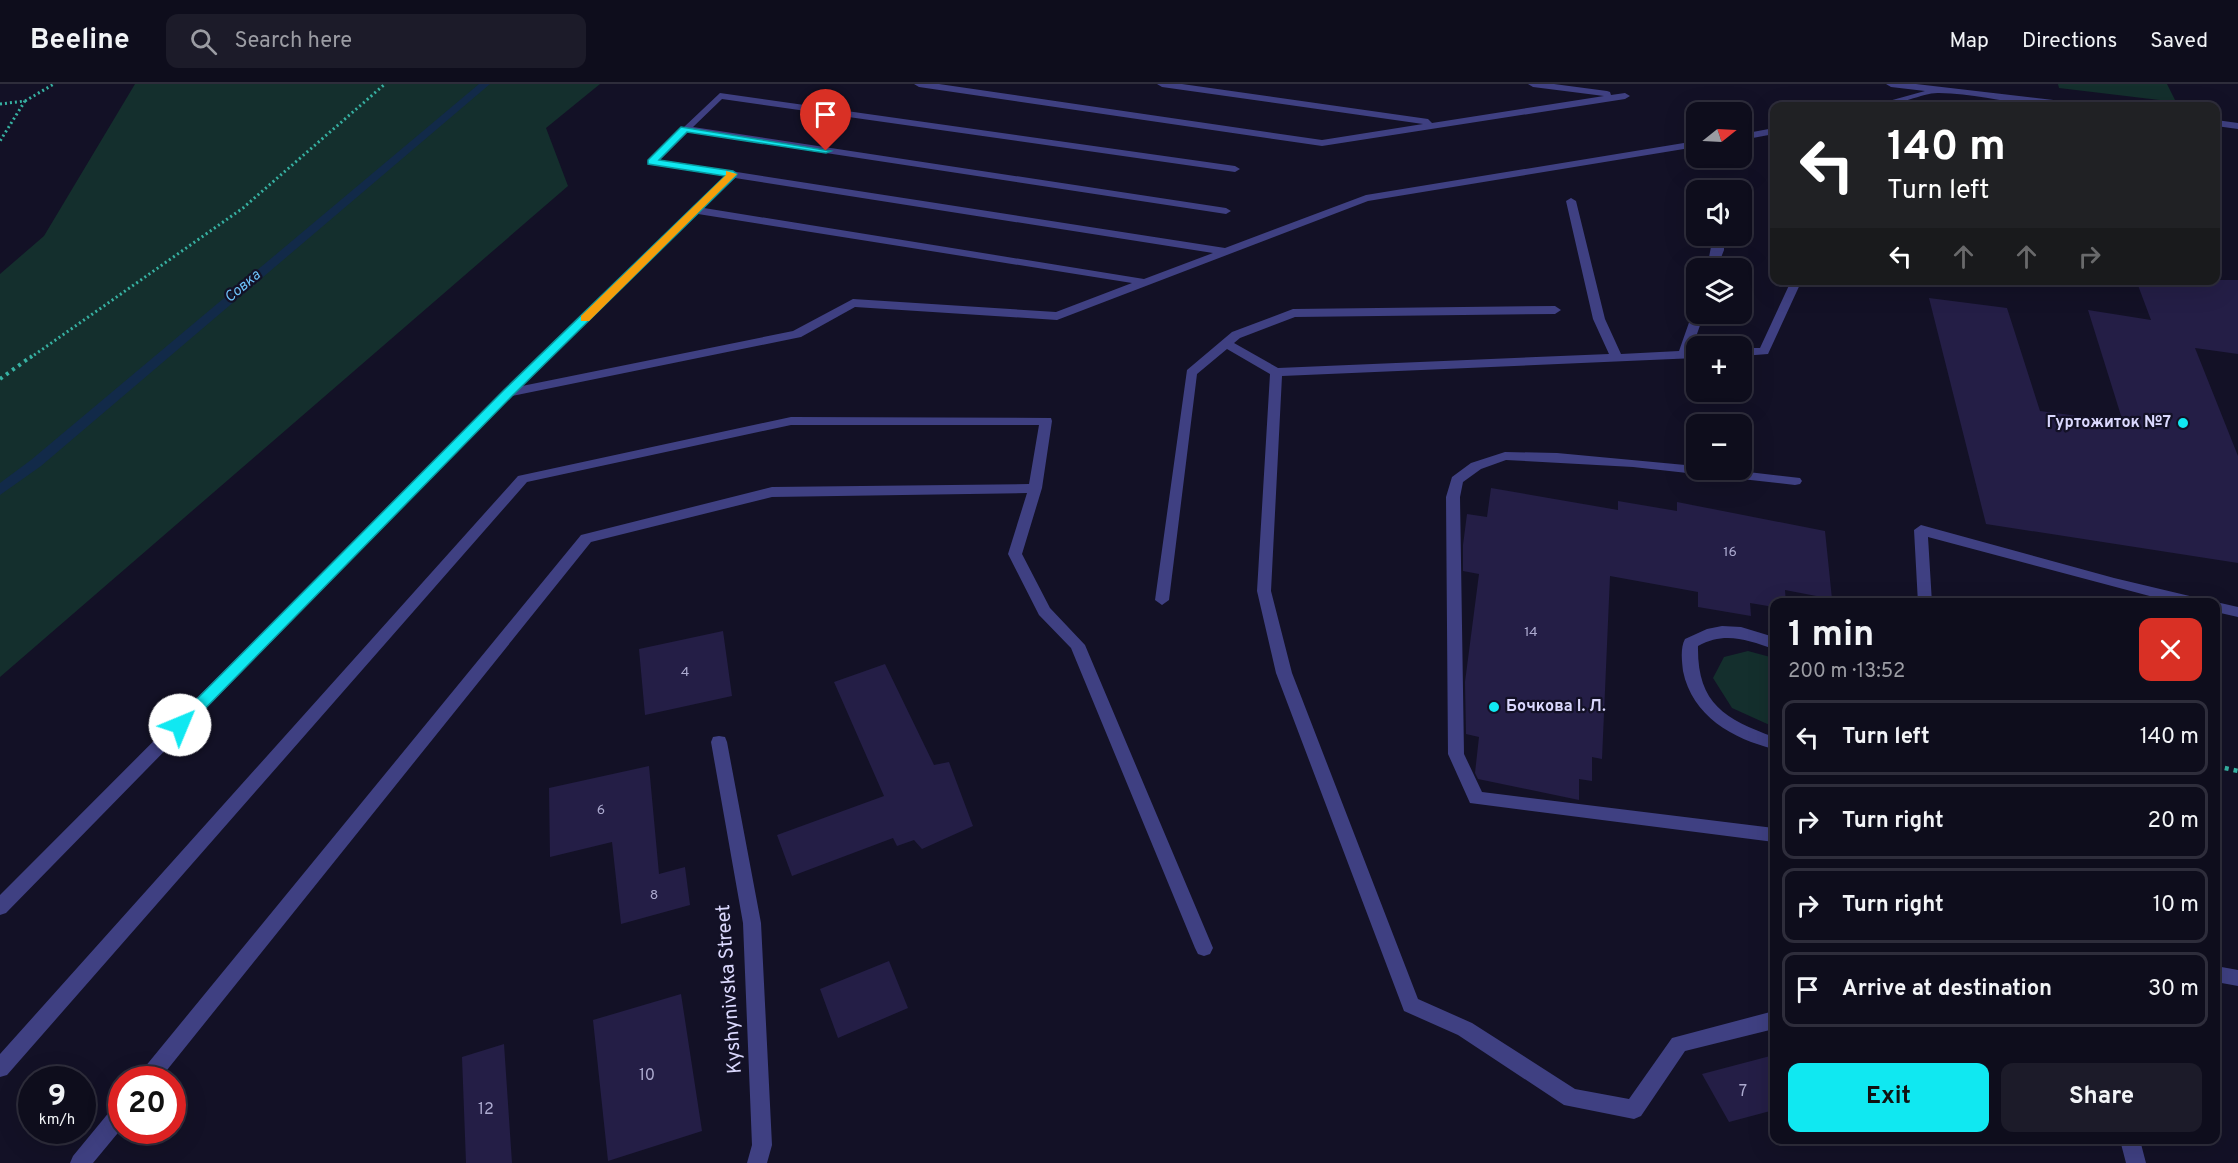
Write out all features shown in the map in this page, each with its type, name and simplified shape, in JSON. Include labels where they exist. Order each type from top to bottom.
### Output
[{"type":"street","points":[[919,84],[1322,143],[1625,96]]},
{"type":"street","points":[[1162,84],[1446,124]]},
{"type":"street","points":[[1533,84],[1625,96]]},
{"type":"street","points":[[1625,96],[1627,84]]},
{"type":"street","points":[[1891,84],[1937,87],[2049,102]]},
{"type":"street","points":[[1893,102],[1937,87]]},
{"type":"street","points":[[1225,251],[652,162],[720,96],[1235,169]]},
{"type":"street","points":[[2220,124],[2238,126]]},
{"type":"street","points":[[685,129],[1227,211]]},
{"type":"street","points":[[1752,135],[1770,132]]},
{"type":"street","points":[[508,393],[797,334],[853,303],[1057,316],[1366,198],[1686,146]]},
{"type":"street","points":[[0,907],[508,393],[733,174]]},
{"type":"street","points":[[1571,201],[1599,319],[1616,357]]},
{"type":"street","points":[[696,210],[1147,283]]},
{"type":"street","points":[[1752,352],[1764,351],[1795,285]]},
{"type":"street","points":[[1162,600],[1191,373],[1236,335],[1293,313],[1555,310]]},
{"type":"street","points":[[1226,343],[1276,372],[1686,354]]},
{"type":"street","points":[[1276,372],[1264,591],[1284,674],[1412,1005],[1465,1029],[1571,1098],[1634,1109],[1678,1044],[1770,1021]]},
{"type":"street","points":[[0,1068],[523,479],[791,421],[1046,421],[1035,488],[1015,554],[1044,611],[1077,645],[1204,948]]},
{"type":"street","points":[[1770,835],[1476,798],[1456,754],[1453,497],[1457,480],[1476,466],[1505,456],[1557,457],[1633,463],[1795,481]]},
{"type":"street","points":[[158,1066],[586,538],[772,492],[1035,488]]},
{"type":"street","points":[[1925,598],[1921,530],[2178,598]]},
{"type":"street","points":[[2220,608],[2238,612]]},
{"type":"street","points":[[1770,642],[1721,630],[1705,634],[1690,643],[1688,663],[1697,693],[1725,724],[1770,741]]},
{"type":"street","name":"Kyshynivska Street","points":[[719,742],[752,922],[762,1145],[757,1163]]},
{"type":"street","points":[[2220,975],[2238,978]]},
{"type":"street","points":[[80,1163],[108,1129]]},
{"type":"street","points":[[2131,1144],[2136,1163]]},
{"type":"path","points":[[0,104],[26,101],[54,84]]},
{"type":"path","points":[[0,379],[243,207],[385,84]]},
{"type":"path","points":[[0,141],[26,101]]},
{"type":"path","points":[[2220,767],[2238,771]]},
{"type":"green space","points":[[135,84],[600,84],[546,128],[568,186],[0,677],[0,274],[44,236]]},
{"type":"green space","points":[[2058,84],[2167,84],[2176,102],[2059,88]]},
{"type":"green space","points":[[1748,651],[1770,657],[1770,725],[1732,708],[1713,678],[1724,657]]},
{"type":"building","points":[[2220,280],[2238,280],[2238,354],[2195,348],[2238,456],[2238,563],[1986,524],[1929,298],[2007,308],[2040,411],[2123,422],[2088,310],[2151,320],[2138,285],[2220,285]]},
{"type":"building","points":[[1491,488],[1618,510],[1618,501],[1677,511],[1677,502],[1825,531],[1832,598],[1785,590],[1786,598],[1770,598],[1770,606],[1750,603],[1751,616],[1698,607],[1698,592],[1610,576],[1602,759],[1592,757],[1592,781],[1579,779],[1579,800],[1478,779],[1475,773],[1479,737],[1466,734],[1465,682],[1479,574],[1463,571],[1463,545],[1467,514],[1487,517]]},
{"type":"building","points":[[723,631],[732,696],[645,715],[639,649]]},
{"type":"building","points":[[885,664],[934,765],[949,762],[973,826],[922,849],[914,840],[897,846],[893,838],[792,876],[777,835],[884,796],[834,682]]},
{"type":"building","points":[[649,766],[659,874],[685,867],[690,905],[621,924],[612,842],[550,857],[549,788]]},
{"type":"building","points":[[889,961],[908,1008],[838,1038],[820,989]]},
{"type":"building","points":[[681,994],[702,1131],[608,1161],[593,1020]]},
{"type":"building","points":[[504,1044],[512,1163],[466,1163],[462,1057]]},
{"type":"building","points":[[1770,1056],[1770,1111],[1729,1122],[1702,1074]]},
{"type":"waterway","name":"Совка","points":[[0,490],[36,463],[485,84]]},
{"type":"slow traffic","points":[[585,318],[733,174],[729,173]]},
{"type":"place","name":"Гуртожиток №7","points":[[2183,423]]},
{"type":"place","name":"Бочкова І. Л.","points":[[1494,707]]},
{"type":"route","points":[[180,725],[508,393],[733,174],[652,162],[685,129],[826,151]]}]
